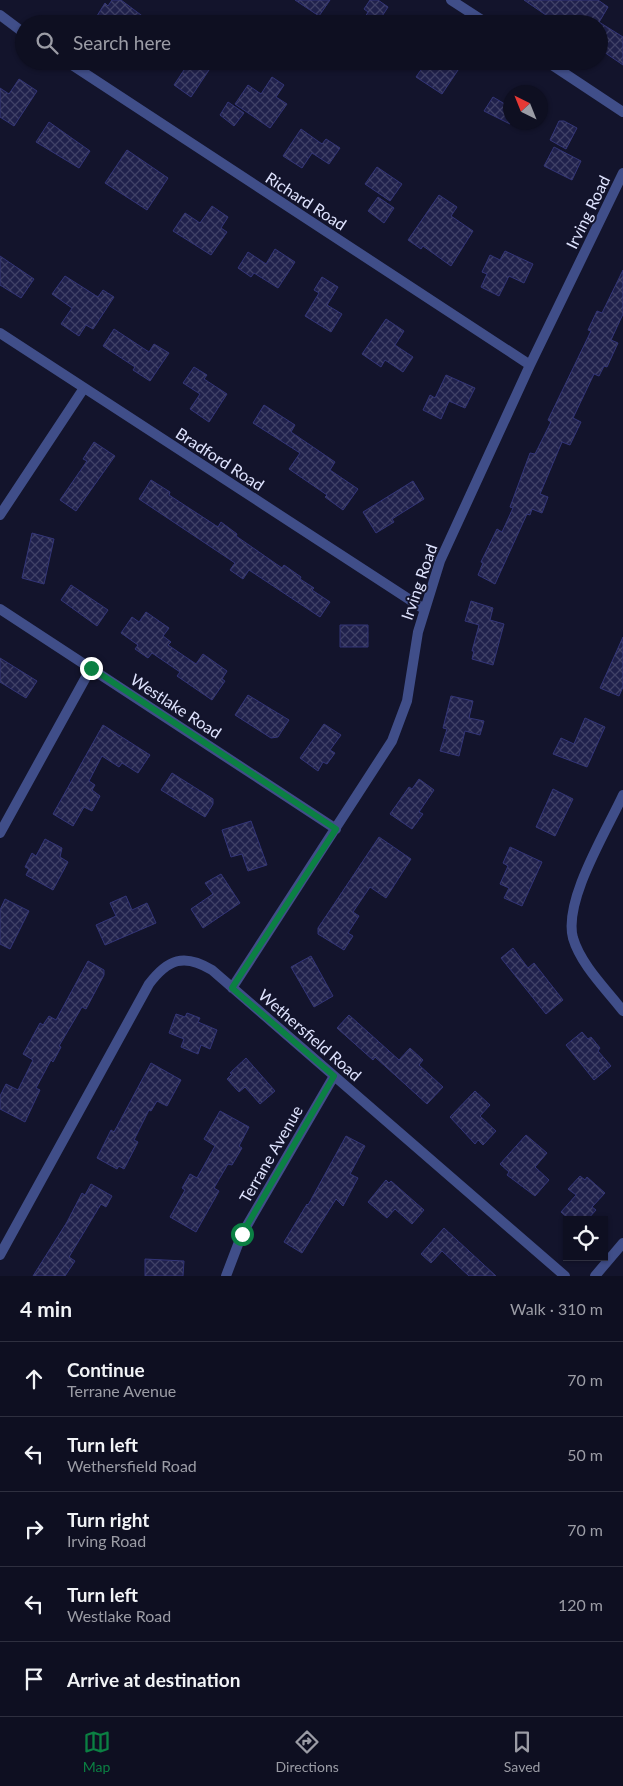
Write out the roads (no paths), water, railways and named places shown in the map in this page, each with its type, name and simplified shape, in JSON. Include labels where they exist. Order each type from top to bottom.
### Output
[{"type":"street","points":[[451,0],[474,15]]},
{"type":"street","points":[[0,15],[15,27]]},
{"type":"street","name":"Richard Road","points":[[80,70],[530,365]]},
{"type":"street","points":[[560,70],[623,112]]},
{"type":"street","name":"Irving Road","points":[[232,988],[382,759],[401,722],[407,701],[424,609],[440,561],[530,365],[623,173]]},
{"type":"street","name":"Bradford Road","points":[[0,333],[424,609]]},
{"type":"street","points":[[0,516],[84,388]]},
{"type":"street","name":"Westlake Road","points":[[0,609],[336,829]]},
{"type":"street","points":[[0,833],[91,668]]},
{"type":"street","points":[[623,795],[577,892],[571,924],[574,939],[582,955],[623,1011]]},
{"type":"street","name":"Wethersfield Road","points":[[0,1255],[156,975],[173,962],[192,960],[212,970],[565,1276]]},
{"type":"street","name":"Terrane Avenue","points":[[226,1276],[242,1234],[334,1076]]},
{"type":"street","points":[[596,1276],[623,1244]]}]
